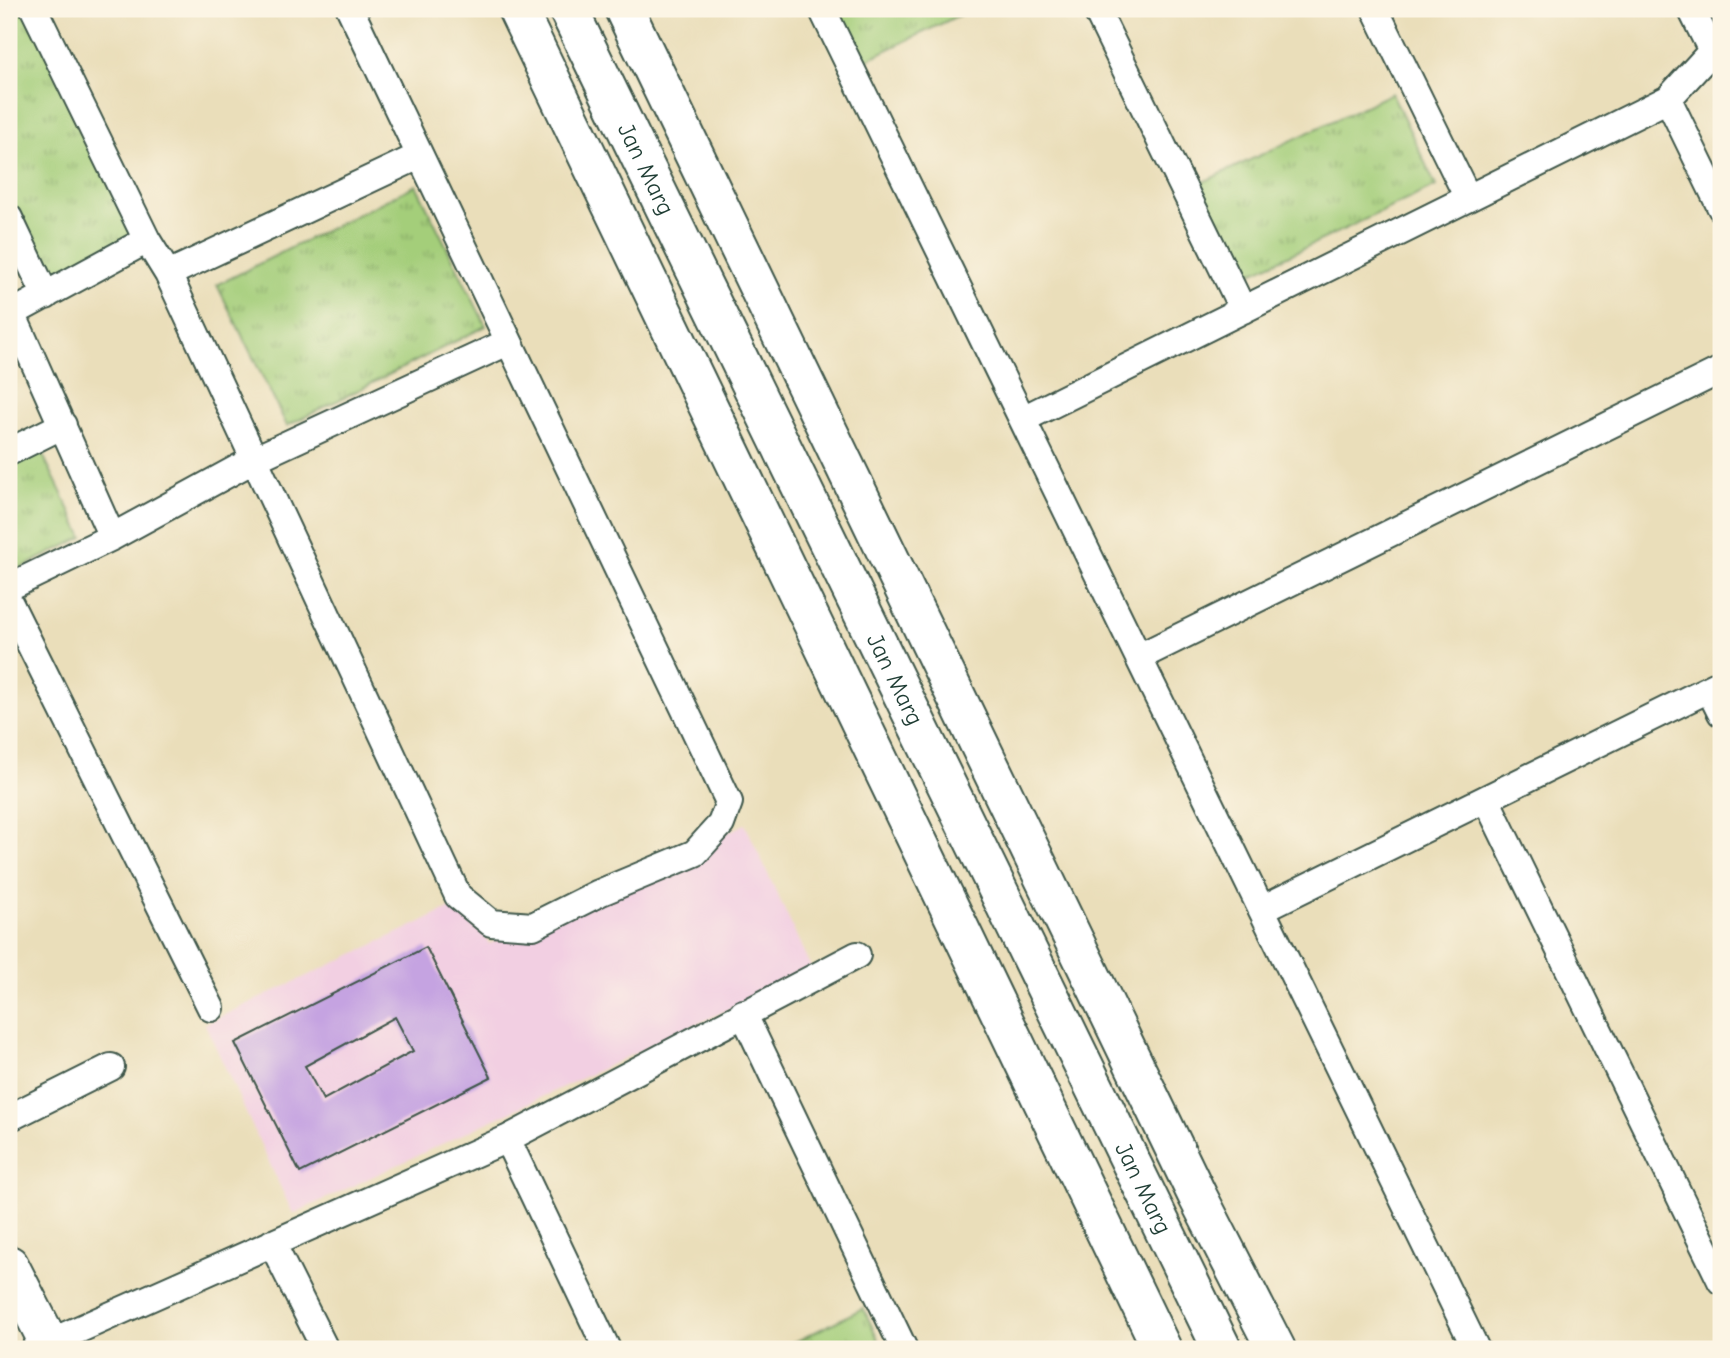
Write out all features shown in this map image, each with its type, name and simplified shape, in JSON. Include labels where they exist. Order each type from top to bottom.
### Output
[{"type":"main road","points":[[517,9],[1162,1349]]},
{"type":"main road","name":"Jan Marg","points":[[569,9],[1222,1349]]},
{"type":"main road","name":"Jan Marg","points":[[624,9],[1198,1197],[1276,1349]]},
{"type":"main road","points":[[9,1265],[45,1347]]},
{"type":"street","points":[[34,9],[147,240],[167,274],[458,896],[491,923],[533,926],[599,893],[695,853],[721,824],[729,802],[350,9]]},
{"type":"street","points":[[822,9],[1476,1349]]},
{"type":"street","points":[[1096,9],[1243,310]]},
{"type":"street","points":[[1375,9],[1468,198]]},
{"type":"street","points":[[1023,418],[1668,99],[1717,49],[1691,9]]},
{"type":"street","points":[[1668,99],[1721,208]]},
{"type":"street","points":[[167,274],[419,156]]},
{"type":"street","points":[[9,218],[46,296]]},
{"type":"street","points":[[112,537],[10,314],[147,240]]},
{"type":"street","points":[[9,587],[112,537],[255,459],[508,342]]},
{"type":"street","points":[[1139,657],[1721,370]]},
{"type":"street","points":[[9,452],[63,425]]},
{"type":"street","points":[[9,602],[211,1008]]},
{"type":"street","points":[[1262,909],[1715,686],[1721,713]]},
{"type":"street","points":[[1486,799],[1721,1281]]},
{"type":"street","points":[[45,1347],[507,1139],[857,955]]},
{"type":"street","points":[[743,1013],[904,1349]]},
{"type":"street","points":[[9,1118],[111,1067]]},
{"type":"street","points":[[507,1139],[607,1349]]},
{"type":"street","points":[[272,1243],[325,1349]]},
{"type":"shaded area","points":[[745,824],[812,970],[293,1214],[205,1024],[468,900],[489,944]]},
{"type":"green space","points":[[9,9],[43,9],[151,231],[50,280],[9,194]]},
{"type":"green space","points":[[837,9],[972,9],[860,63]]},
{"type":"green space","points":[[1392,93],[1436,186],[1243,277],[1199,184]]},
{"type":"green space","points":[[416,185],[486,326],[287,426],[217,285]]},
{"type":"green space","points":[[40,449],[83,537],[9,574],[9,465]]},
{"type":"green space","points":[[863,1308],[883,1349],[781,1349]]},
{"type":"building","points":[[426,947],[491,1077],[300,1173],[235,1043]],"holes":[[[395,1017],[413,1051],[323,1100],[305,1066]]]}]
